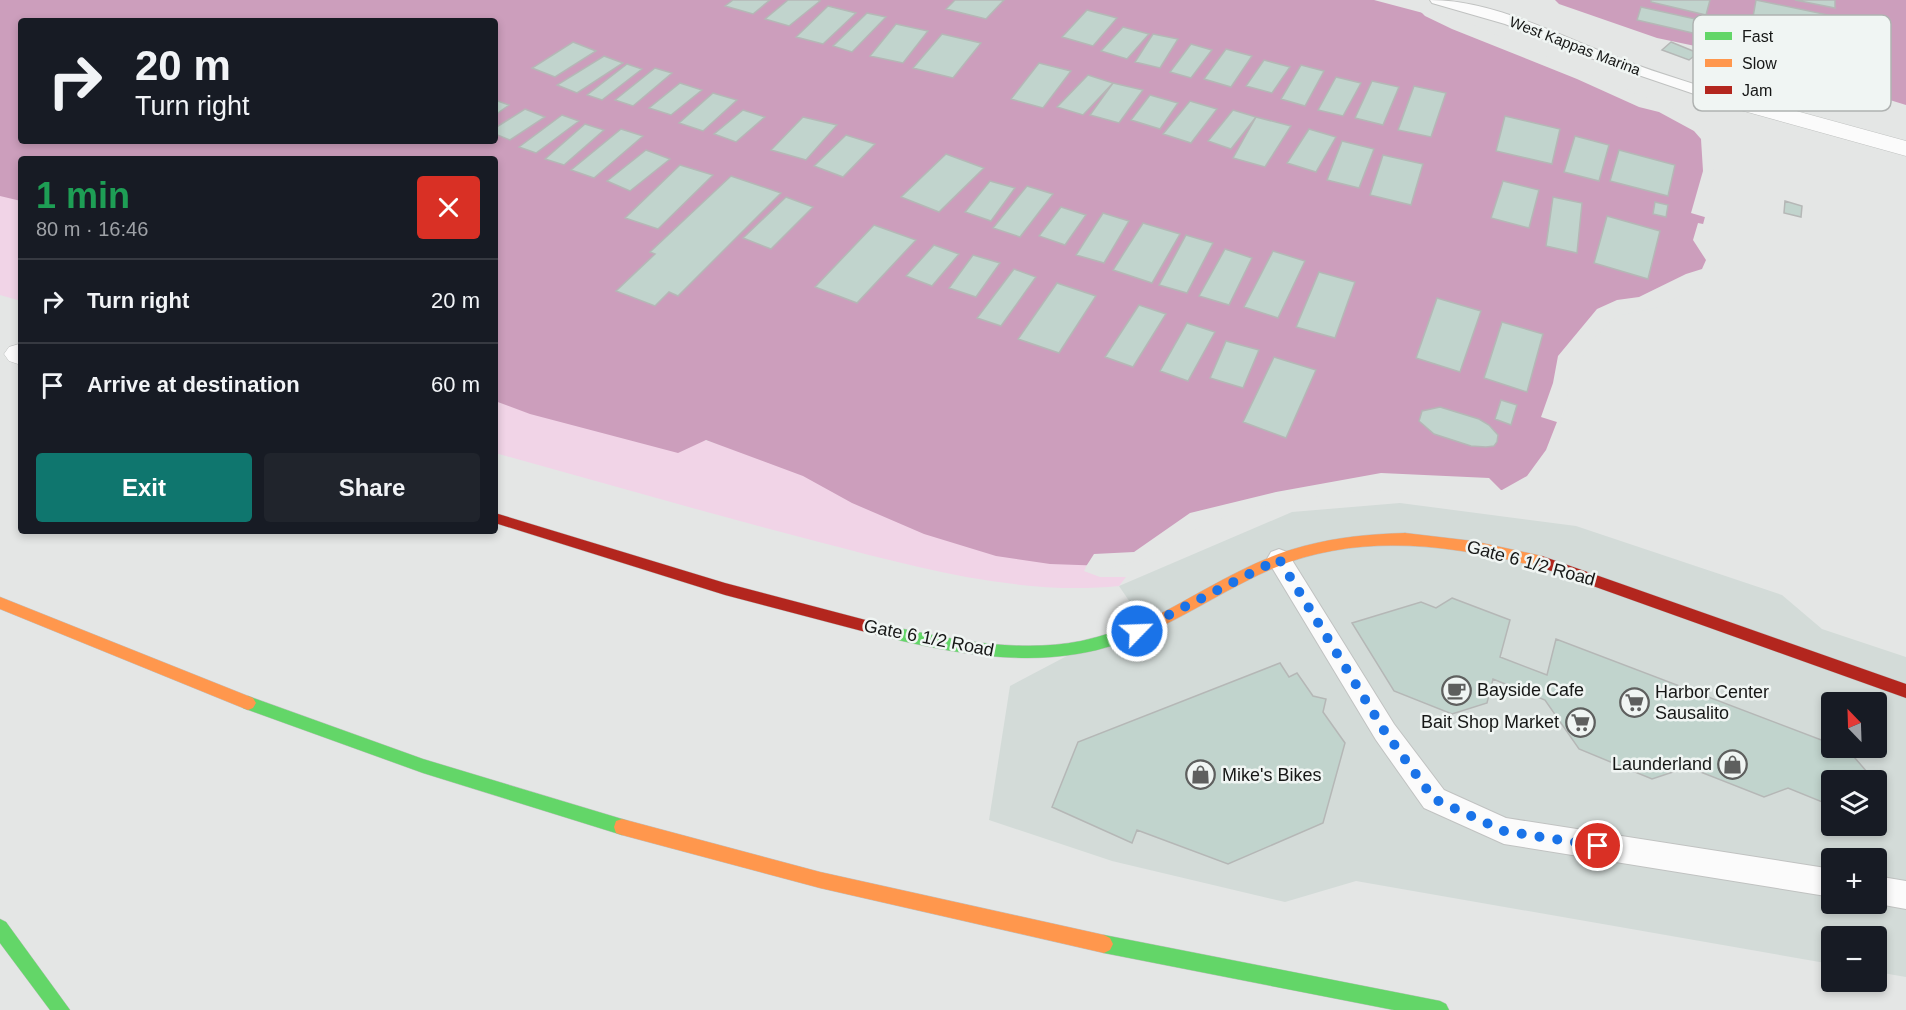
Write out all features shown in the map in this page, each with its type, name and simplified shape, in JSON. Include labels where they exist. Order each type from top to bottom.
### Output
[{"type":"main road","name":"Gate 6 1/2 Road","points":[[498,519],[673,573],[842,621],[944,645],[980,651],[1018,653],[1082,648],[1116,639],[1157,622],[1222,585],[1279,559],[1335,542],[1389,537],[1418,538],[1481,547],[1545,563],[1906,691]]},
{"type":"main road","points":[[0,603],[170,673],[324,732],[492,787],[734,858],[994,920],[1440,1010]]},
{"type":"main road","points":[[0,928],[61,1010]]},
{"type":"street","points":[[1769,111],[1906,149]]},
{"type":"lane","name":"West Kappas Marina","points":[[1437,0],[1510,21],[1611,61],[1693,89]]},
{"type":"lane","points":[[1279,559],[1385,732],[1434,799],[1504,831],[1821,881]]},
{"type":"lane","points":[[1887,892],[1906,895]]},
{"type":"shaded area","points":[[0,0],[1374,0],[1457,22],[1674,113],[1704,133],[1706,213],[1701,232],[1713,263],[1704,280],[1616,314],[1590,338],[1567,377],[1562,409],[1546,450],[1527,476],[1502,490],[1349,489],[1237,508],[1107,566],[1050,564],[996,556],[924,534],[852,503],[803,476],[706,440],[678,453],[530,414],[498,402],[498,156],[18,156],[18,200],[0,196]]},
{"type":"shaded area","points":[[1555,0],[1906,0],[1906,105],[1891,100],[1891,15],[1693,15],[1693,46],[1657,38],[1559,4]]},
{"type":"shaded area","points":[[0,193],[18,197],[18,300],[0,295]]},
{"type":"shaded area","points":[[498,385],[653,425],[1094,554],[1084,571],[1100,577],[1126,577],[1119,586],[1081,588],[1005,583],[930,570],[498,454]]},
{"type":"shaded area","points":[[1400,503],[1576,526],[1782,595],[1822,629],[1906,657],[1906,977],[1887,974],[1887,926],[1821,926],[1821,962],[1356,881],[1285,902],[1112,861],[989,820],[1010,686],[1082,648],[1146,626],[1119,586],[1292,512]]},
{"type":"pier","points":[[1417,8],[1459,19],[1675,110],[1706,131],[1715,161],[1708,218],[1691,213],[1703,171],[1701,139],[1694,131],[1659,112],[1639,107],[1577,79],[1452,29],[1425,16]]},
{"type":"pier","points":[[1698,223],[1703,224],[1705,228],[1707,245],[1716,263],[1706,282],[1659,307],[1617,316],[1593,339],[1570,378],[1565,410],[1560,423],[1541,417],[1553,383],[1558,356],[1597,309],[1617,300],[1639,297],[1686,274],[1702,269],[1706,260],[1693,240]]},
{"type":"pier","points":[[1381,473],[1489,478],[1504,493],[1465,494],[1390,490],[1349,492],[1298,499],[1238,511],[1186,533],[1147,558],[1108,569],[1085,568],[1094,554],[1134,552],[1190,513],[1276,492]]},
{"type":"building","points":[[733,0],[770,0],[753,14],[725,6]]},
{"type":"building","points":[[788,0],[820,1],[789,26],[765,19]]},
{"type":"building","points":[[955,0],[1004,0],[986,19],[946,9]]},
{"type":"building","points":[[1651,0],[1710,0],[1706,15],[1651,2]]},
{"type":"building","points":[[1756,0],[1828,15],[1753,15]]},
{"type":"building","points":[[1795,0],[1835,0],[1835,8]]},
{"type":"building","points":[[828,6],[856,13],[823,44],[796,37]]},
{"type":"building","points":[[1641,7],[1693,18],[1693,33],[1637,20]]},
{"type":"building","points":[[1087,10],[1117,18],[1093,46],[1062,37]]},
{"type":"building","points":[[867,13],[886,17],[852,52],[833,46]]},
{"type":"building","points":[[896,24],[928,31],[903,63],[870,56]]},
{"type":"building","points":[[1123,27],[1149,34],[1127,59],[1101,51]]},
{"type":"building","points":[[942,34],[981,43],[953,78],[913,68]]},
{"type":"building","points":[[1153,34],[1178,39],[1160,68],[1135,62]]},
{"type":"building","points":[[573,42],[596,51],[555,77],[532,68]]},
{"type":"building","points":[[1671,42],[1693,51],[1693,57],[1689,60],[1662,50]]},
{"type":"building","points":[[1191,44],[1212,50],[1191,78],[1170,72]]},
{"type":"building","points":[[1226,49],[1252,56],[1231,87],[1204,79]]},
{"type":"building","points":[[604,56],[623,63],[577,93],[557,85]]},
{"type":"building","points":[[1264,60],[1290,67],[1272,93],[1246,86]]},
{"type":"building","points":[[1039,63],[1071,71],[1043,108],[1011,99]]},
{"type":"building","points":[[627,64],[642,69],[602,100],[587,95]]},
{"type":"building","points":[[1301,65],[1324,71],[1305,106],[1281,99]]},
{"type":"building","points":[[655,68],[672,73],[633,106],[615,100]]},
{"type":"building","points":[[1088,75],[1113,83],[1083,115],[1057,107]]},
{"type":"building","points":[[1336,77],[1361,83],[1343,116],[1318,110]]},
{"type":"building","points":[[1372,81],[1399,87],[1383,125],[1355,118]]},
{"type":"building","points":[[680,83],[702,90],[671,115],[649,108]]},
{"type":"building","points":[[1113,83],[1143,90],[1119,123],[1090,115]]},
{"type":"building","points":[[1414,86],[1446,93],[1431,137],[1398,130]]},
{"type":"building","points":[[713,93],[737,100],[703,131],[679,123]]},
{"type":"building","points":[[1150,95],[1178,103],[1160,129],[1131,120]]},
{"type":"building","points":[[498,101],[509,105],[498,113]]},
{"type":"building","points":[[1190,101],[1217,109],[1191,143],[1163,134]]},
{"type":"building","points":[[525,109],[545,117],[510,140],[498,135],[498,126]]},
{"type":"building","points":[[743,110],[765,117],[736,142],[714,134]]},
{"type":"building","points":[[1233,110],[1256,117],[1231,149],[1208,141]]},
{"type":"building","points":[[562,115],[579,121],[536,153],[519,147]]},
{"type":"building","points":[[1505,116],[1560,129],[1552,164],[1496,151]]},
{"type":"building","points":[[803,117],[837,125],[806,160],[771,150]]},
{"type":"building","points":[[1256,117],[1291,126],[1265,167],[1233,158]]},
{"type":"building","points":[[585,124],[604,130],[564,165],[545,159]]},
{"type":"building","points":[[621,129],[643,136],[594,178],[571,170]]},
{"type":"building","points":[[1309,129],[1336,137],[1316,172],[1287,163]]},
{"type":"building","points":[[846,135],[875,144],[843,177],[814,166]]},
{"type":"building","points":[[1575,136],[1609,145],[1599,181],[1564,172]]},
{"type":"building","points":[[1342,141],[1374,149],[1359,188],[1327,180]]},
{"type":"building","points":[[646,150],[670,159],[630,191],[607,181]]},
{"type":"building","points":[[1619,150],[1675,165],[1668,196],[1610,181]]},
{"type":"building","points":[[946,154],[984,168],[939,212],[901,197]]},
{"type":"building","points":[[1383,155],[1423,164],[1411,205],[1370,195]]},
{"type":"building","points":[[680,165],[713,175],[658,229],[625,218]]},
{"type":"building","points":[[731,176],[781,193],[678,296],[669,292],[655,306],[616,291],[655,254],[650,252]]},
{"type":"building","points":[[990,181],[1015,188],[991,221],[965,212]]},
{"type":"building","points":[[1503,181],[1539,190],[1529,228],[1491,218]]},
{"type":"building","points":[[1027,186],[1053,194],[1020,237],[993,228]]},
{"type":"building","points":[[786,197],[813,207],[771,249],[743,238]]},
{"type":"building","points":[[1553,197],[1582,203],[1577,253],[1546,246]]},
{"type":"building","points":[[1785,201],[1802,206],[1801,217],[1784,213]]},
{"type":"building","points":[[1655,202],[1668,205],[1666,217],[1653,214]]},
{"type":"building","points":[[1061,207],[1086,215],[1065,245],[1039,236]]},
{"type":"building","points":[[1103,213],[1129,221],[1104,263],[1076,255]]},
{"type":"building","points":[[1607,216],[1660,231],[1648,279],[1594,263]]},
{"type":"building","points":[[1143,223],[1180,234],[1152,283],[1113,270]]},
{"type":"building","points":[[874,225],[916,240],[857,303],[815,287]]},
{"type":"building","points":[[1186,235],[1213,243],[1187,293],[1159,285]]},
{"type":"building","points":[[934,245],[959,254],[932,286],[906,276]]},
{"type":"building","points":[[1225,249],[1252,258],[1229,305],[1199,296]]},
{"type":"building","points":[[1273,251],[1305,261],[1278,318],[1244,307]]},
{"type":"building","points":[[973,255],[1000,263],[976,297],[949,288]]},
{"type":"building","points":[[1014,269],[1036,277],[1001,326],[977,318]]},
{"type":"building","points":[[1319,272],[1355,282],[1335,338],[1296,327]]},
{"type":"building","points":[[1057,283],[1096,296],[1059,353],[1018,339]]},
{"type":"building","points":[[1437,298],[1481,311],[1460,372],[1416,358]]},
{"type":"building","points":[[1139,305],[1166,314],[1133,367],[1105,357]]},
{"type":"building","points":[[1502,322],[1543,334],[1527,392],[1484,378]]},
{"type":"building","points":[[1187,323],[1215,332],[1188,381],[1160,371]]},
{"type":"building","points":[[1226,341],[1259,350],[1243,388],[1210,378]]},
{"type":"building","points":[[1274,357],[1316,370],[1286,438],[1243,422]]},
{"type":"building","points":[[1501,400],[1517,405],[1511,425],[1495,419]]},
{"type":"building","points":[[1440,407],[1479,419],[1489,425],[1498,435],[1497,442],[1494,446],[1471,446],[1434,434],[1419,421],[1422,411]]},
{"type":"building","name":"Harbor Center Sausalito","points":[[1452,598],[1510,620],[1500,657],[1547,675],[1556,639],[1821,740],[1821,758],[1855,758],[1865,770],[1821,770],[1821,802],[1788,788],[1764,797],[1688,767],[1652,779],[1579,749],[1545,700],[1493,679],[1487,703],[1452,714],[1394,691],[1352,623],[1421,602],[1436,608]]},
{"type":"building","name":"Mike's Bikes","points":[[1280,663],[1289,677],[1297,673],[1313,696],[1326,699],[1323,712],[1345,743],[1323,823],[1228,864],[1137,830],[1132,843],[1052,807],[1078,742]]},
{"type":"traffic: fast","points":[[877,629],[945,644],[1012,652],[1079,648],[1113,640],[1147,627]]},
{"type":"traffic: fast","points":[[248,703],[423,766],[622,827]]},
{"type":"traffic: fast","points":[[0,928],[61,1010]]},
{"type":"traffic: fast","points":[[1104,944],[1440,1010]]},
{"type":"traffic: slow","points":[[1147,627],[1269,564],[1336,544],[1370,540],[1439,541],[1508,553],[1542,562]]},
{"type":"traffic: slow","points":[[0,603],[248,703]]},
{"type":"traffic: slow","points":[[622,827],[820,880],[1104,944]]},
{"type":"traffic: jam","points":[[498,519],[725,589],[877,629]]},
{"type":"traffic: jam","points":[[1542,562],[1906,691]]},
{"type":"place","name":"Bayside Cafe","points":[[1456,690]]},
{"type":"place","name":"Harbor Center Sausalito","points":[[1634,702]]},
{"type":"place","name":"Bait Shop Market","points":[[1580,722]]},
{"type":"place","name":"Launderland","points":[[1733,764]]},
{"type":"place","name":"Mike's Bikes","points":[[1201,775]]},
{"type":"route","points":[[1137,631],[1222,585],[1279,559],[1385,732],[1434,799],[1504,831],[1598,846]]}]
